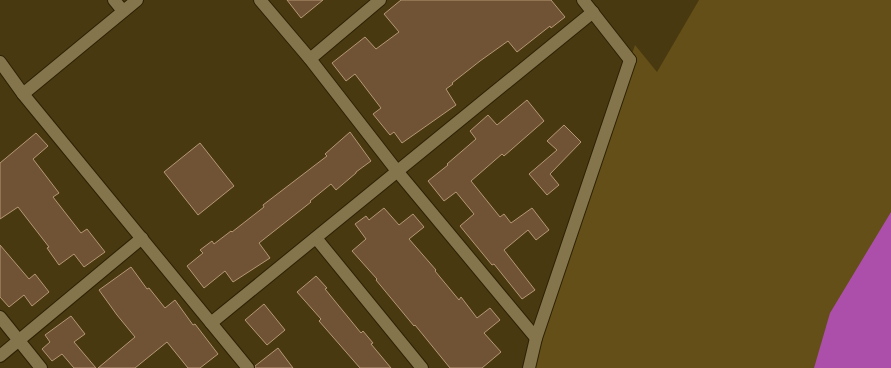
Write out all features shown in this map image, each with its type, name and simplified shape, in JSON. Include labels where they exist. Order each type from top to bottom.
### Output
[{"type":"street","points":[[114,0],[123,11]]},
{"type":"street","points":[[23,94],[138,0]]},
{"type":"street","points":[[260,0],[310,59],[397,171],[536,338]]},
{"type":"street","points":[[310,59],[380,0]]},
{"type":"street","points":[[529,368],[536,338],[630,60],[583,0]]},
{"type":"street","points":[[211,323],[593,12]]},
{"type":"street","points":[[0,62],[23,94],[248,368]]},
{"type":"street","points":[[0,356],[142,238]]},
{"type":"street","points":[[316,238],[422,368]]},
{"type":"street","points":[[0,317],[41,368]]},
{"type":"shaded area","points":[[699,0],[891,0],[891,220],[835,368],[529,368],[555,283],[635,45],[657,72]]},
{"type":"shaded area","points":[[891,212],[891,368],[814,368],[830,313]]},
{"type":"building","points":[[287,0],[323,0],[301,18]]},
{"type":"building","points":[[401,0],[551,0],[565,17],[551,28],[550,26],[517,52],[508,41],[480,61],[446,89],[456,105],[402,143],[394,132],[390,135],[373,114],[381,108],[355,74],[346,81],[332,63],[365,37],[376,49],[399,32],[384,14]]},
{"type":"building","points":[[527,100],[544,121],[504,156],[502,154],[471,181],[500,217],[504,214],[511,223],[532,208],[549,230],[536,240],[528,230],[504,250],[535,290],[522,299],[494,264],[492,265],[460,226],[474,214],[456,192],[444,201],[428,181],[476,139],[470,131],[488,115],[497,125]]},
{"type":"building","points":[[564,125],[581,142],[550,174],[559,185],[547,195],[529,174],[557,150],[547,141]]},
{"type":"building","points":[[350,132],[371,161],[336,190],[331,184],[310,201],[311,202],[259,243],[270,258],[233,282],[225,271],[204,288],[187,266],[203,253],[200,250],[212,241],[214,244],[231,231],[232,232],[264,207],[263,205],[327,156],[325,154]]},
{"type":"building","points":[[36,133],[48,146],[33,159],[59,193],[53,197],[81,233],[87,229],[105,252],[84,267],[74,254],[59,265],[47,248],[49,247],[18,207],[0,219],[0,163]]},
{"type":"building","points":[[200,143],[234,186],[198,215],[164,172]]},
{"type":"building","points":[[384,208],[399,225],[413,214],[424,227],[409,239],[436,270],[435,271],[459,300],[461,297],[477,318],[490,308],[500,320],[484,333],[501,352],[482,368],[450,368],[352,251],[366,239],[355,224],[366,216],[369,220]]},
{"type":"building","points":[[0,245],[29,279],[35,274],[49,292],[32,306],[24,295],[9,307],[0,297]]},
{"type":"building","points":[[131,267],[147,289],[149,288],[165,308],[175,300],[193,325],[195,324],[218,354],[200,368],[188,368],[167,342],[135,368],[98,368],[135,337],[99,290]]},
{"type":"building","points":[[316,276],[361,333],[363,331],[373,343],[371,344],[391,368],[360,368],[319,321],[321,319],[297,292]]},
{"type":"building","points":[[264,304],[285,330],[267,345],[245,320]]},
{"type":"building","points":[[71,316],[85,334],[74,342],[96,368],[74,368],[62,354],[52,361],[42,349],[50,342],[45,335]]},
{"type":"building","points":[[278,348],[293,368],[255,368],[255,366]]}]
